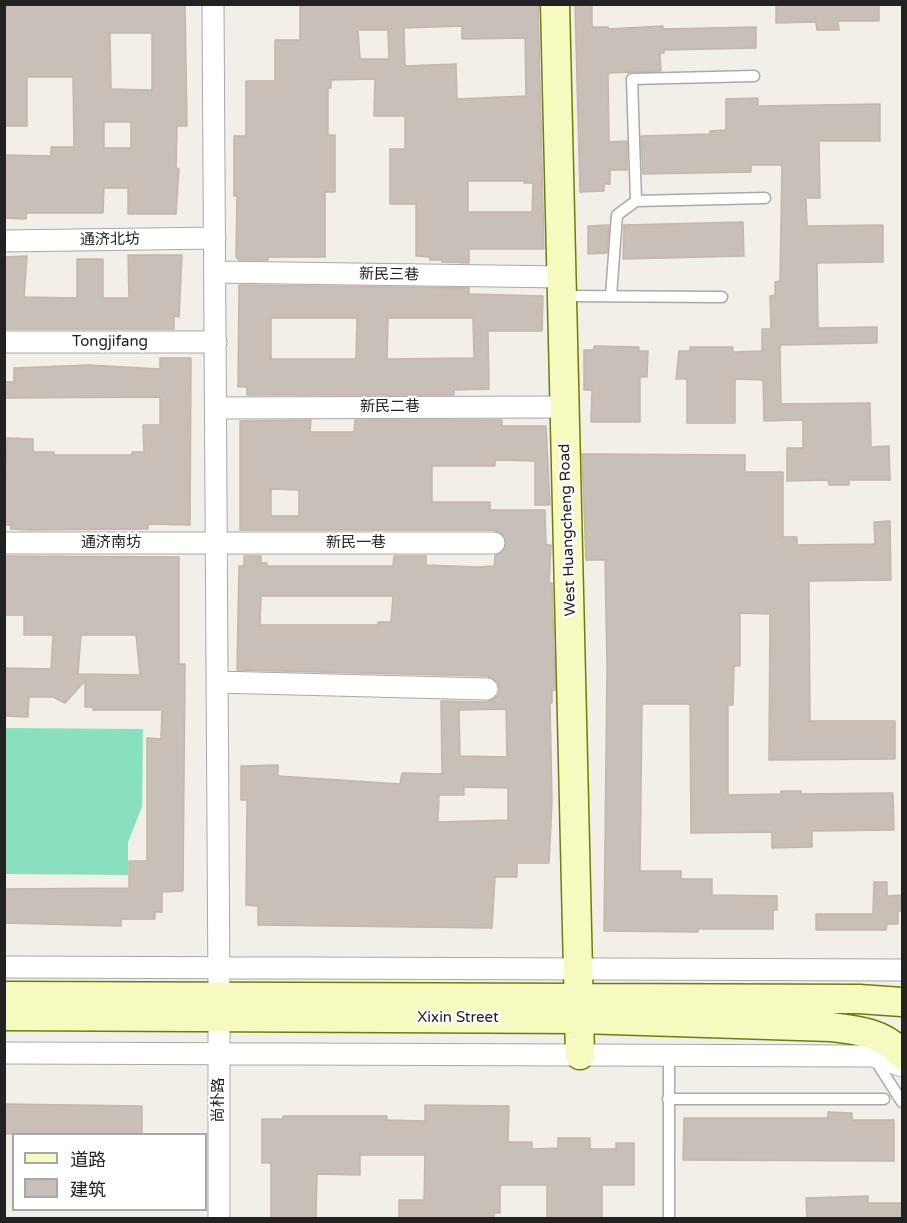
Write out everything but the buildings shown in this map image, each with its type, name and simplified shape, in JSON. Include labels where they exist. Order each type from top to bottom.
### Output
[{"type":"main road","name":"West Huangcheng Road","points":[[555,4],[580,969],[580,1055]]},
{"type":"main road","name":"Xixin Street","points":[[4,1016],[219,994]]},
{"type":"main road","name":"Xixin Street","points":[[4,996],[219,994],[580,1008],[840,1028],[881,1037],[896,1046],[903,1055]]},
{"type":"main road","name":"Xixin Street","points":[[580,1008],[859,999],[903,1002]]},
{"type":"main road","points":[[859,999],[903,1014]]},
{"type":"street","name":"尚朴路","points":[[213,4],[219,1218]]},
{"type":"street","name":"通济北坊","points":[[4,241],[215,238]]},
{"type":"street","name":"新民三巷","points":[[215,272],[563,287]]},
{"type":"street","name":"Tongjifang","points":[[4,342],[216,342]]},
{"type":"street","name":"新民二巷","points":[[216,408],[564,407]]},
{"type":"street","name":"通济南坊","points":[[4,543],[217,543]]},
{"type":"street","name":"新民一巷","points":[[217,543],[494,543]]},
{"type":"street","points":[[218,682],[487,689]]},
{"type":"street","points":[[4,967],[219,994],[580,969],[903,970]]},
{"type":"street","points":[[4,1053],[873,1056],[903,1066]]},
{"type":"lane","points":[[636,201],[632,79],[754,76]]},
{"type":"lane","points":[[611,296],[617,215],[636,201],[765,198]]},
{"type":"lane","points":[[563,287],[611,296],[723,297]]},
{"type":"lane","points":[[669,1054],[669,1218]]},
{"type":"lane","points":[[873,1056],[893,1091],[903,1102]]},
{"type":"lane","points":[[668,1099],[884,1099]]},
{"type":"green space","points":[[5,728],[143,729],[142,807],[128,842],[128,875],[5,874]]}]
